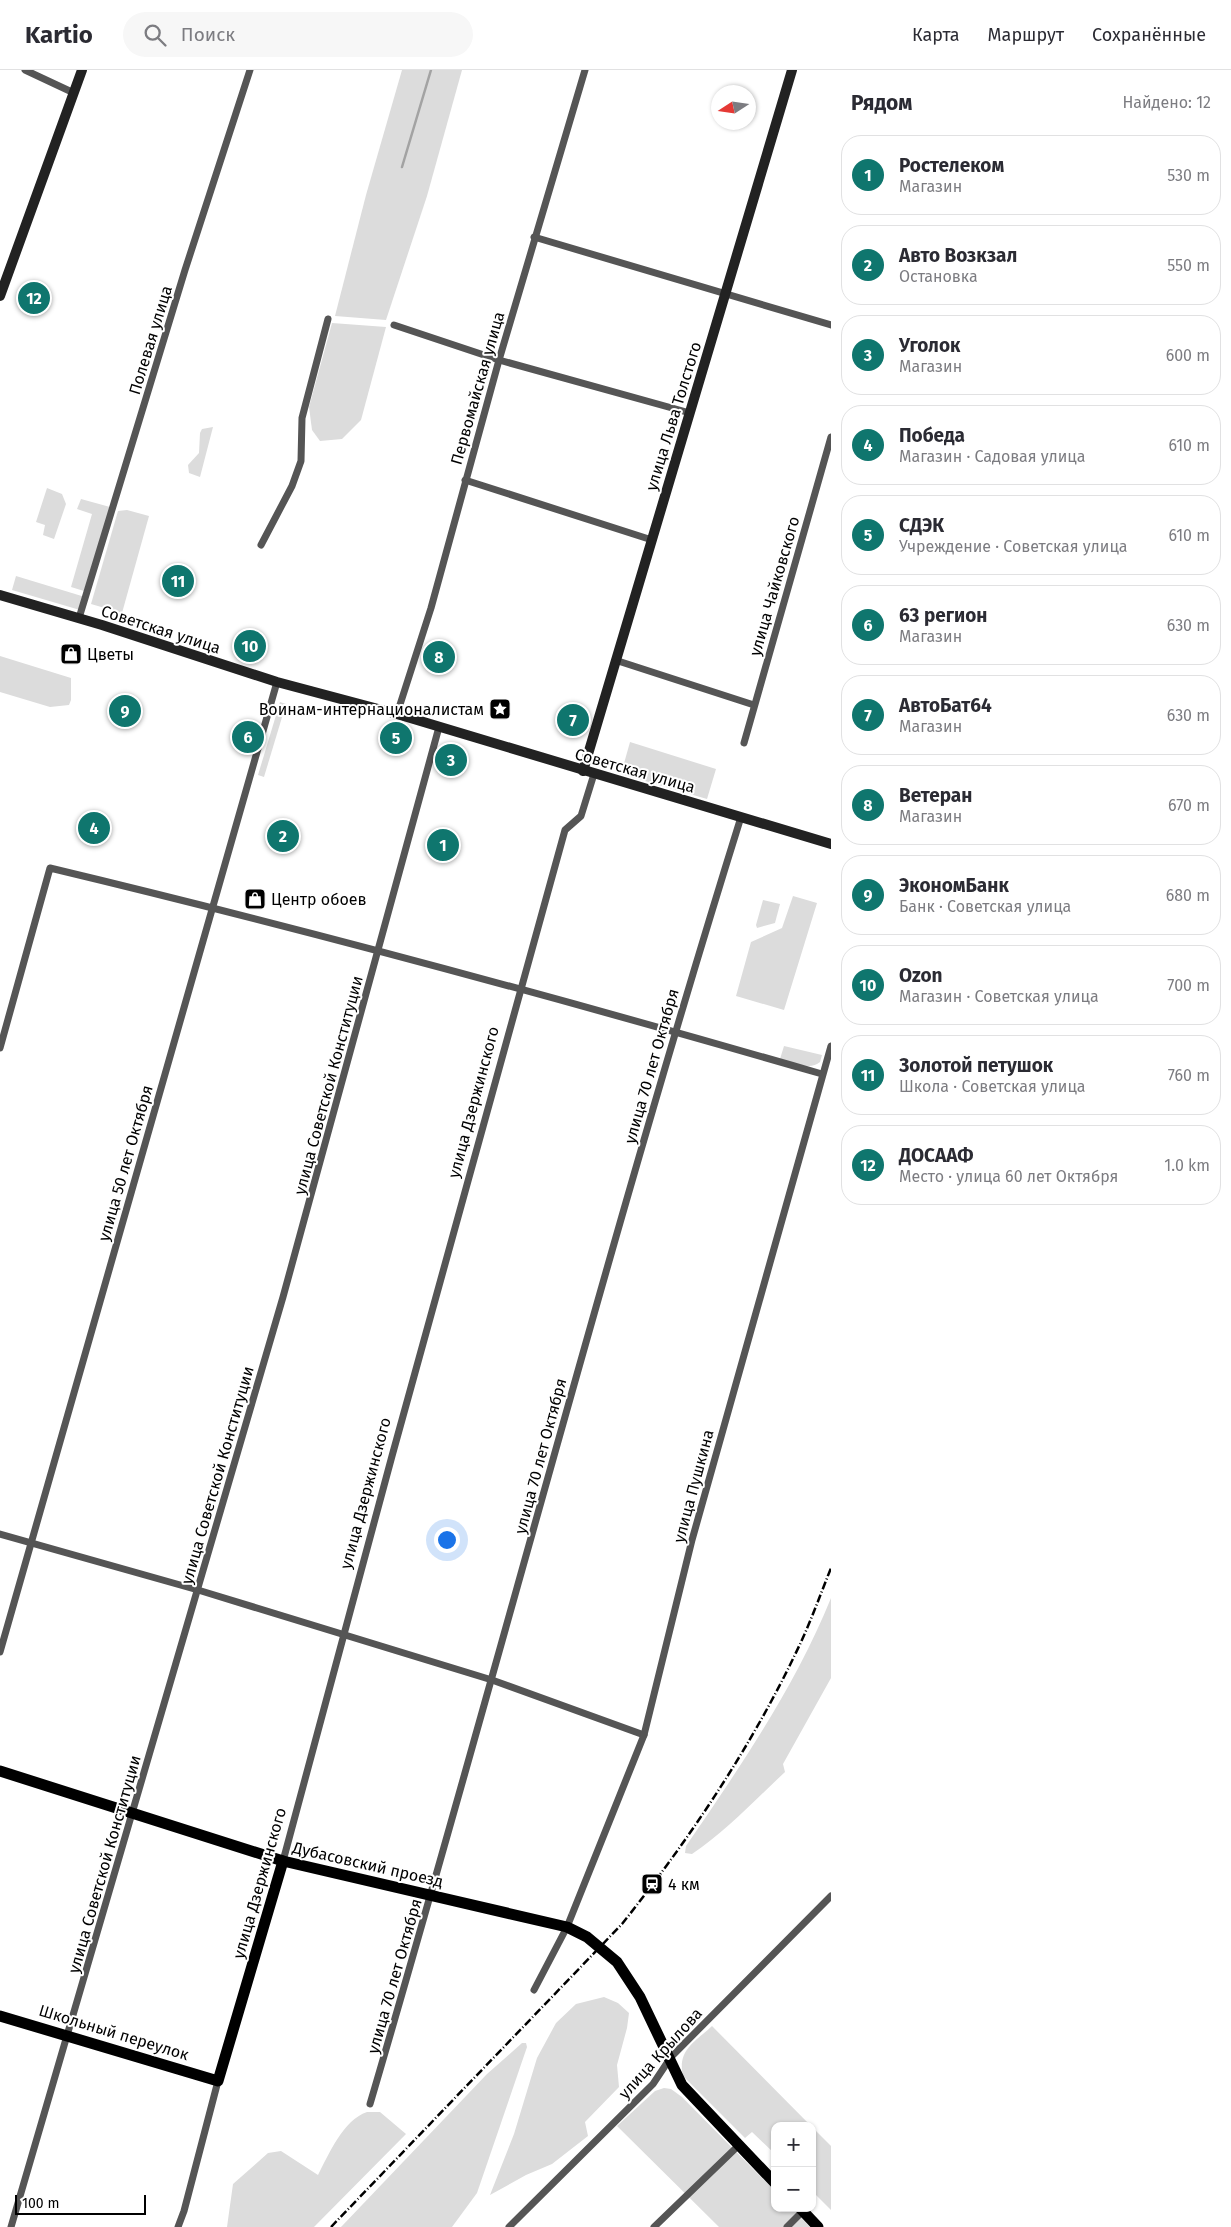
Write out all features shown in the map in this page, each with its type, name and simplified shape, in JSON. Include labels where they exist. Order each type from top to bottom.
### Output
[{"type":"main road","name":"Дубасовский проезд","points":[[0,1771],[283,1861],[567,1927],[587,1937],[617,1962],[629,1978],[671,2057],[682,2085],[771,2179]]},
{"type":"main road","name":"улица Дзержинского","points":[[218,2080],[283,1861]]},
{"type":"main road","name":"Школьный переулок","points":[[0,2016],[218,2080]]},
{"type":"main road","points":[[803,2212],[818,2227]]},
{"type":"street","points":[[25,70],[74,92]]},
{"type":"street","points":[[0,296],[82,70]]},
{"type":"street","name":"Полевая улица","points":[[79,618],[188,260],[250,70]]},
{"type":"street","name":"Первомайская улица","points":[[397,714],[431,608],[534,237],[585,70]]},
{"type":"street","name":"улица Льва Толстого","points":[[583,770],[792,70]]},
{"type":"street","points":[[534,237],[831,325]]},
{"type":"street","points":[[261,545],[292,486],[301,461],[302,418],[328,319]]},
{"type":"street","points":[[394,325],[499,360],[690,413]]},
{"type":"street","name":"улица Чайковского","points":[[744,743],[831,436]]},
{"type":"street","points":[[465,480],[652,540]]},
{"type":"street","name":"Советская улица","points":[[0,595],[79,618],[277,682],[397,714],[831,844]]},
{"type":"street","points":[[615,660],[754,705]]},
{"type":"street","name":"улица 50 лет Октября","points":[[0,1652],[211,907],[277,682]]},
{"type":"street","name":"улица Советской Конституции","points":[[11,2227],[286,1288],[439,727]]},
{"type":"street","name":"улица Дзержинского","points":[[283,1861],[565,830],[582,816],[594,774]]},
{"type":"street","name":"улица 70 лет Октября","points":[[370,2104],[431,1896],[571,1392],[674,1032],[741,817]]},
{"type":"street","points":[[0,1048],[50,868],[211,907],[379,951],[822,1074]]},
{"type":"street","name":"улица Пушкина","points":[[534,1990],[567,1927],[644,1734],[692,1540],[831,1046]]},
{"type":"street","points":[[0,1534],[198,1590],[343,1636],[492,1680],[644,1734]]},
{"type":"street","name":"улица Крылова","points":[[509,2227],[653,2084],[671,2057],[831,1896]]},
{"type":"street","points":[[825,1902],[831,1908]]},
{"type":"street","name":"улица Дзержинского","points":[[178,2227],[184,2211],[218,2080]]},
{"type":"street","points":[[654,2227],[738,2146]]},
{"type":"street","points":[[787,2227],[799,2212]]},
{"type":"shaded area","points":[[402,70],[462,70],[427,196],[386,320],[335,316],[366,195]]},
{"type":"shaded area","points":[[332,323],[386,327],[361,420],[342,439],[320,441],[312,430],[309,407]]},
{"type":"shaded area","points":[[213,427],[200,477],[189,473],[188,465],[199,453],[202,429]]},
{"type":"shaded area","points":[[47,488],[62,494],[66,504],[54,539],[43,535],[45,525],[36,522]]},
{"type":"shaded area","points":[[81,499],[110,507],[84,591],[71,587],[92,514],[77,509]]},
{"type":"shaded area","points":[[127,510],[149,516],[122,613],[91,604],[118,511]]},
{"type":"shaded area","points":[[16,576],[85,597],[80,610],[12,590]]},
{"type":"shaded area","points":[[0,656],[71,678],[71,700],[69,705],[50,707],[0,692]]},
{"type":"shaded area","points":[[280,702],[286,704],[264,777],[258,775]]},
{"type":"shaded area","points":[[630,742],[716,769],[707,799],[621,774]]},
{"type":"shaded area","points":[[793,896],[817,903],[784,1010],[736,996],[751,942],[782,928]]},
{"type":"shaded area","points":[[763,900],[780,904],[775,923],[757,928],[756,925]]},
{"type":"shaded area","points":[[784,1046],[822,1055],[820,1062],[816,1065],[806,1066],[780,1059]]},
{"type":"shaded area","points":[[831,1598],[831,1678],[783,1764],[785,1772],[717,1835],[692,1854],[685,1853],[686,1846],[784,1695],[817,1631]]},
{"type":"shaded area","points":[[604,1997],[618,2003],[629,2013],[617,2065],[619,2087],[585,2122],[588,2136],[552,2164],[526,2175],[490,2195],[514,2134],[537,2058],[556,2023],[576,2004]]},
{"type":"shaded area","points":[[712,2026],[807,2122],[771,2122],[771,2150],[752,2132],[745,2138],[683,2076],[683,2059],[685,2053]]},
{"type":"shaded area","points":[[522,2043],[526,2043],[527,2047],[477,2193],[452,2227],[341,2227],[487,2074]]},
{"type":"shaded area","points":[[664,2088],[671,2089],[682,2097],[771,2187],[771,2212],[796,2212],[810,2227],[719,2227],[617,2126],[655,2091]]},
{"type":"shaded area","points":[[367,2112],[380,2112],[406,2134],[314,2227],[227,2227],[233,2184],[268,2153],[281,2151],[318,2175],[344,2130],[358,2116]]},
{"type":"shaded area","points":[[816,2131],[831,2146],[831,2210],[816,2195]]},
{"type":"waterway","points":[[402,167],[431,70]]},
{"type":"railway","points":[[331,2227],[622,1924],[648,1891],[697,1823],[742,1753],[763,1716],[801,1642],[831,1568]]},
{"type":"place","name":"ДОСААФ","points":[[34,298]]},
{"type":"place","name":"Золотой петушок","points":[[178,581]]},
{"type":"place","name":"Ozon","points":[[250,646]]},
{"type":"place","name":"Цветы","points":[[71,654]]},
{"type":"place","name":"Ветеран","points":[[439,657]]},
{"type":"place","name":"Воинам-интернационалистам","points":[[500,709]]},
{"type":"place","name":"ЭкономБанк","points":[[125,711]]},
{"type":"place","name":"АвтоБат64","points":[[573,720]]},
{"type":"place","name":"63 регион","points":[[248,737]]},
{"type":"place","name":"СДЭК","points":[[396,738]]},
{"type":"place","name":"Уголок","points":[[451,760]]},
{"type":"place","name":"Победа","points":[[94,828]]},
{"type":"place","name":"Авто Возкзал","points":[[283,836]]},
{"type":"place","name":"Ростелеком","points":[[443,845]]},
{"type":"place","name":"Центр обоев","points":[[255,899]]},
{"type":"place","name":"4 км","points":[[652,1884]]}]
